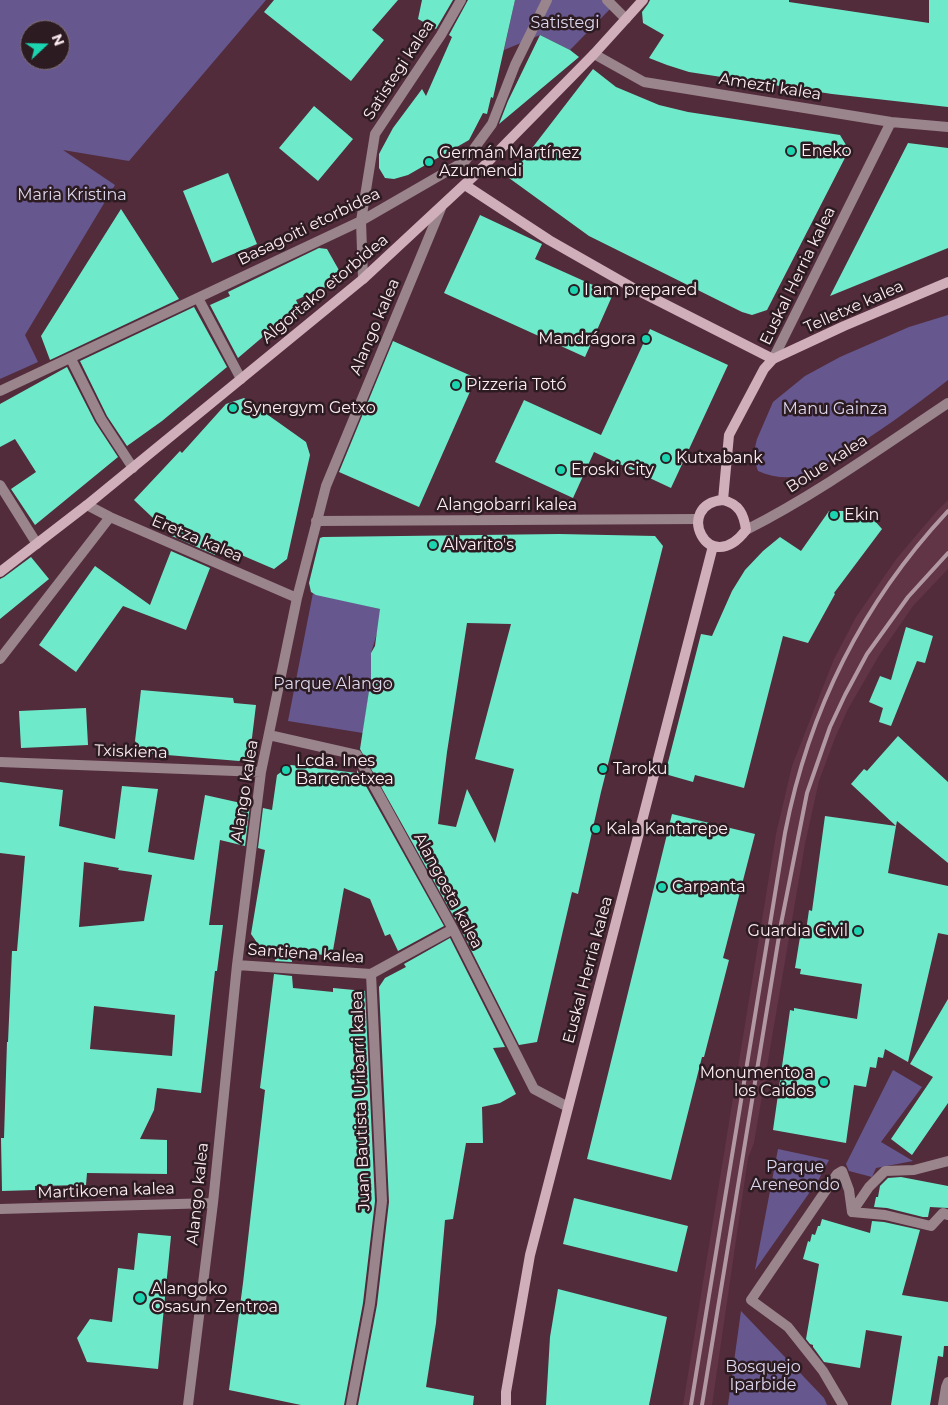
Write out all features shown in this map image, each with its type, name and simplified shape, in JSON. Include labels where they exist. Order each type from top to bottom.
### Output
[{"type":"street","name":"Satistegi kalea","points":[[363,279],[361,221],[375,134],[441,35],[461,0]]},
{"type":"street","name":"Basagoiti etorbidea","points":[[0,391],[361,221],[465,161],[492,124],[514,65],[547,0]]},
{"type":"street","points":[[607,0],[626,19]]},
{"type":"street","name":"Algortako etorbidea","points":[[0,572],[133,468],[363,279],[441,208],[594,54],[643,0]]},
{"type":"street","name":"Amezti kalea","points":[[594,54],[644,82],[891,122],[948,127]]},
{"type":"street","name":"Euskal Herria kalea","points":[[723,500],[729,435],[764,370],[773,359],[891,122]]},
{"type":"street","points":[[464,185],[549,240],[635,289],[773,359]]},
{"type":"street","name":"Alango kalea","points":[[188,1405],[213,1203],[237,965],[261,772],[297,598],[326,486],[441,208]]},
{"type":"street","name":"Telletxe kalea","points":[[773,359],[844,326],[948,282]]},
{"type":"street","points":[[198,298],[242,379]]},
{"type":"street","points":[[71,359],[101,419],[133,468]]},
{"type":"street","name":"Bolue kalea","points":[[746,530],[776,515],[948,403]]},
{"type":"street","points":[[0,485],[37,544]]},
{"type":"street","points":[[723,500],[731,502],[738,507],[742,513],[746,530],[736,542],[729,546],[713,546],[701,535],[698,519],[710,503],[723,500]]},
{"type":"street","name":"Eretza kalea","points":[[87,505],[110,517],[297,598]]},
{"type":"street","points":[[0,659],[110,517]]},
{"type":"street","name":"Alangobarri kalea","points":[[316,520],[698,519]]},
{"type":"street","name":"Euskal Herria kalea","points":[[506,1405],[506,1392],[530,1255],[713,546]]},
{"type":"street","name":"Alangoeta kalea","points":[[268,736],[357,755],[452,929],[534,1089],[568,1107]]},
{"type":"street","name":"Txiskiena","points":[[0,762],[261,772]]},
{"type":"street","name":"Santiena kalea","points":[[237,965],[371,974],[452,929]]},
{"type":"street","name":"Juan Bautista Uribarri kalea","points":[[351,1405],[370,1304],[382,1201],[371,974]]},
{"type":"street","points":[[852,1212],[869,1187],[885,1171],[914,1170],[948,1161]]},
{"type":"street","points":[[843,1405],[823,1371],[788,1327],[752,1300],[837,1174],[842,1170],[849,1190],[852,1212]]},
{"type":"street","name":"Martikoena kalea","points":[[0,1210],[213,1203]]},
{"type":"street","points":[[852,1212],[885,1215],[931,1226],[943,1214],[948,1215]]},
{"type":"street","points":[[943,1405],[948,1382]]},
{"type":"shaded area","points":[[948,500],[948,569],[913,606],[880,654],[848,709],[819,781],[805,844],[754,1143],[748,1158],[712,1405],[683,1405],[776,834],[792,766],[834,659],[856,617],[897,558]]},
{"type":"green space","name":"Maria Kristina","points":[[0,0],[266,0],[129,161],[63,150],[115,185],[25,335],[38,362],[0,379]]},
{"type":"green space","name":"Satistegi","points":[[515,0],[603,0],[611,8],[570,50],[540,35],[504,50]]},
{"type":"green space","name":"Manu Gainza","points":[[948,315],[948,380],[880,430],[817,470],[797,477],[770,475],[758,471],[753,456],[757,439],[773,402],[805,376],[840,357],[909,327]]},
{"type":"green space","name":"Parque Alango","points":[[313,593],[384,610],[371,653],[371,678],[363,733],[288,721]]},
{"type":"green space","points":[[893,1070],[922,1087],[881,1142],[913,1161],[876,1168],[872,1177],[849,1171],[846,1164]]},
{"type":"green space","name":"Parque Areneondo","points":[[778,1149],[829,1160],[819,1179],[755,1270]]},
{"type":"green space","name":"Bosquejo Iparbide","points":[[741,1311],[824,1398],[827,1405],[728,1405]]},
{"type":"building","points":[[274,0],[398,0],[372,30],[384,40],[351,81],[264,12]]},
{"type":"building","points":[[422,0],[453,0],[436,29],[418,19]]},
{"type":"building","points":[[468,0],[515,0],[493,98],[491,97],[487,114],[483,113],[469,140],[408,175],[394,179],[385,178],[379,168],[379,154],[393,128],[422,89],[426,96],[452,37],[449,35]]},
{"type":"building","points":[[650,0],[789,0],[789,2],[929,23],[929,0],[948,0],[948,107],[832,94],[689,72],[667,65],[649,58],[664,35],[643,23],[642,12]]},
{"type":"building","points":[[540,35],[570,50],[579,57],[499,124],[508,101]]},
{"type":"building","points":[[593,69],[616,87],[659,105],[688,112],[840,135],[849,150],[767,310],[752,315],[742,312],[589,236],[509,178]]},
{"type":"building","points":[[314,106],[353,139],[318,181],[279,148]]},
{"type":"building","points":[[908,143],[948,148],[948,248],[830,296]]},
{"type":"building","points":[[228,173],[257,244],[212,263],[183,191]]},
{"type":"building","points":[[121,209],[179,299],[50,360],[41,336]]},
{"type":"building","points":[[480,215],[542,244],[535,259],[613,294],[585,357],[444,293]]},
{"type":"building","points":[[319,248],[327,249],[344,279],[296,300],[301,311],[264,333],[265,335],[238,358],[210,305],[230,296],[228,292]]},
{"type":"building","points":[[194,307],[227,367],[162,421],[127,446],[107,416],[80,361]]},
{"type":"building","points":[[650,329],[728,365],[671,488],[594,452],[573,498],[495,462],[524,400],[601,435]]},
{"type":"building","points":[[393,341],[476,378],[419,507],[339,472]]},
{"type":"building","points":[[67,367],[95,422],[118,457],[35,525],[11,489],[36,472],[15,439],[0,447],[0,404]]},
{"type":"building","points":[[244,398],[306,442],[310,455],[287,559],[274,569],[218,545],[215,555],[172,536],[134,500],[180,451],[182,453],[226,404]]},
{"type":"building","points":[[829,511],[866,511],[882,529],[834,593],[808,643],[783,636],[744,788],[695,775],[693,782],[665,774],[701,634],[712,636],[732,591],[745,570],[763,551],[780,537],[801,551]]},
{"type":"building","points":[[559,534],[655,536],[663,546],[601,792],[578,894],[572,892],[537,1042],[519,1045],[459,926],[360,749],[371,678],[371,653],[375,646],[380,609],[316,595],[311,592],[309,583],[320,538]],"holes":[[[467,623],[511,624],[475,759],[514,769],[495,843],[467,789],[456,827],[438,824]]]},
{"type":"building","points":[[171,551],[210,568],[186,630],[123,606],[76,672],[39,645],[95,566],[150,605]]},
{"type":"building","points":[[31,557],[49,579],[0,619],[0,579]]},
{"type":"building","points":[[906,627],[933,636],[925,663],[917,661],[891,726],[879,722],[883,708],[869,702],[880,676],[891,680]]},
{"type":"building","points":[[141,690],[233,698],[234,703],[256,705],[250,754],[239,761],[143,753],[135,741]]},
{"type":"building","points":[[86,708],[88,745],[21,748],[19,711]]},
{"type":"building","points":[[898,736],[948,782],[948,863],[897,821],[896,826],[851,784],[864,769],[867,771]]},
{"type":"building","points":[[291,765],[357,773],[357,770],[444,926],[398,951],[390,934],[385,936],[370,899],[344,888],[332,956],[291,951],[292,962],[275,961],[277,949],[260,947],[251,934],[265,850],[258,848],[263,808],[272,810],[277,775]]},
{"type":"building","points":[[0,782],[63,790],[59,826],[115,839],[122,786],[158,789],[148,852],[194,860],[205,795],[250,805],[245,846],[220,840],[209,925],[223,925],[217,971],[215,971],[201,1093],[157,1088],[154,1110],[140,1139],[167,1140],[167,1174],[87,1173],[86,1185],[35,1186],[35,1190],[2,1191],[1,1138],[4,1138],[12,951],[17,951],[25,856],[0,853]],"holes":[[[84,862],[152,875],[144,921],[79,927]],[[94,1006],[175,1015],[172,1056],[90,1049]]]},
{"type":"building","points":[[672,814],[755,834],[723,958],[729,960],[671,1180],[587,1159]]},
{"type":"building","points":[[825,816],[896,826],[888,873],[948,886],[948,935],[938,933],[908,1062],[885,1049],[883,1058],[878,1057],[876,1068],[870,1067],[866,1087],[854,1085],[846,1143],[773,1130],[790,1010],[794,1011],[794,1008],[857,1019],[862,984],[800,974],[801,969],[795,968],[800,937],[805,938],[809,910],[812,911]]},
{"type":"building","points":[[450,938],[505,1047],[493,1048],[516,1094],[500,1103],[482,1107],[483,1143],[466,1143],[453,1219],[445,1220],[436,1323],[426,1387],[474,1396],[473,1405],[358,1405],[377,1305],[389,1202],[379,987],[385,978],[406,967],[404,964]]},
{"type":"building","points":[[274,974],[292,976],[293,988],[333,992],[333,988],[365,991],[375,1201],[363,1303],[344,1405],[301,1405],[229,1390],[265,1090],[260,1088]]},
{"type":"building","points":[[948,999],[948,1103],[912,1155],[891,1139],[933,1077],[910,1064]]},
{"type":"building","points":[[901,1177],[948,1186],[948,1208],[930,1207],[928,1217],[923,1217],[887,1208],[874,1207],[880,1186],[888,1178]]},
{"type":"building","points":[[574,1198],[688,1226],[677,1272],[563,1244]]},
{"type":"building","points":[[822,1219],[870,1233],[872,1221],[920,1230],[902,1295],[948,1302],[948,1346],[944,1346],[943,1357],[938,1356],[930,1405],[891,1405],[902,1336],[866,1330],[860,1368],[824,1362],[813,1345],[806,1339],[819,1264],[803,1259],[808,1241],[810,1242],[812,1234],[815,1235]]},
{"type":"building","name":"Alangoko Osasun Zentroa","points":[[138,1233],[171,1236],[158,1369],[87,1362],[77,1338],[90,1319],[112,1322],[118,1268],[134,1270]]},
{"type":"building","points":[[558,1289],[667,1317],[649,1405],[546,1405],[550,1337]]},
{"type":"railway","points":[[691,1405],[785,833],[795,787],[824,701],[843,660],[865,621],[890,583],[917,546],[948,511]]},
{"type":"railway","points":[[702,1405],[781,924],[807,793],[830,727],[867,654],[908,597],[948,553]]},
{"type":"place","name":"Eneko","points":[[791,151]]},
{"type":"place","name":"Germán Martínez Azumendi","points":[[429,162]]},
{"type":"place","name":"I am prepared","points":[[574,290]]},
{"type":"place","name":"Mandrágora","points":[[646,339]]},
{"type":"place","name":"Pizzeria Totó","points":[[456,385]]},
{"type":"place","name":"Synergym Getxo","points":[[233,408]]},
{"type":"place","name":"Kutxabank","points":[[666,458]]},
{"type":"place","name":"Eroski City","points":[[561,470]]},
{"type":"place","name":"Ekin","points":[[834,515]]},
{"type":"place","name":"Alvarito's","points":[[433,545]]},
{"type":"place","name":"Taroku","points":[[603,769]]},
{"type":"place","name":"Lcda. Ines Barrenetxea","points":[[286,770]]},
{"type":"place","name":"Kala Kantarepe","points":[[596,829]]},
{"type":"place","name":"Carpanta","points":[[662,887]]},
{"type":"place","name":"Guardia Civil","points":[[858,931]]},
{"type":"place","name":"Monumento a los Caidos","points":[[824,1082]]},
{"type":"place","name":"Alangoko Osasun Zentroa","points":[[140,1298]]}]
